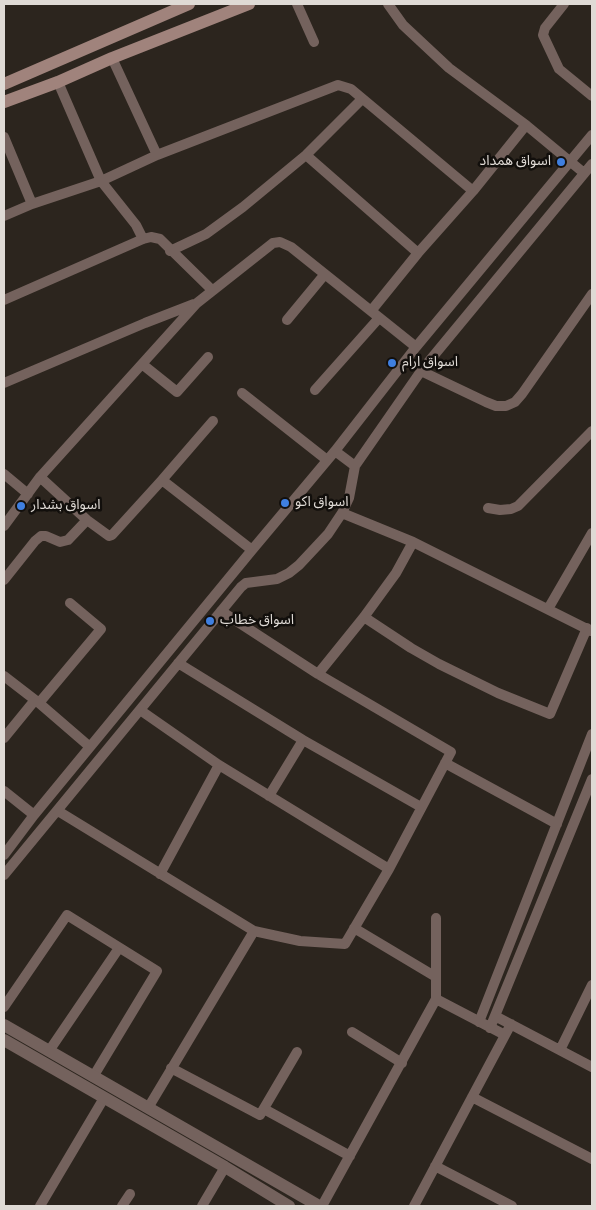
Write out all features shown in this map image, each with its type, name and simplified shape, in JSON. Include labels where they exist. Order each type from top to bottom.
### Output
[{"type":"main road","points":[[4,84],[189,4]]},
{"type":"main road","points":[[4,102],[249,4]]},
{"type":"street","points":[[297,4],[314,42]]},
{"type":"street","points":[[388,4],[403,26],[449,68],[526,125],[584,173]]},
{"type":"street","points":[[564,4],[545,28],[544,35],[559,69],[592,96]]},
{"type":"street","points":[[112,58],[156,155]]},
{"type":"street","points":[[58,82],[101,181],[136,225],[143,238]]},
{"type":"street","points":[[4,216],[32,204],[101,181],[156,155],[334,86],[348,87],[473,191]]},
{"type":"street","points":[[170,251],[206,234],[223,223],[306,155],[362,99]]},
{"type":"street","points":[[315,390],[375,315],[418,253],[473,191],[526,125]]},
{"type":"street","points":[[4,855],[34,815],[335,451],[416,347],[592,135]]},
{"type":"street","points":[[4,137],[32,204]]},
{"type":"street","points":[[306,155],[418,253]]},
{"type":"street","points":[[4,875],[241,587],[252,581],[277,579],[289,573],[328,534],[342,513],[349,498],[355,466],[421,371],[592,164]]},
{"type":"street","points":[[4,300],[151,236],[160,240],[212,290]]},
{"type":"street","points":[[4,526],[40,477],[197,303],[273,243],[280,242],[291,247],[416,347]]},
{"type":"street","points":[[287,320],[325,274]]},
{"type":"street","points":[[421,371],[496,406],[511,404],[522,394],[592,294]]},
{"type":"street","points":[[4,383],[144,323],[197,303]]},
{"type":"street","points":[[142,364],[177,392],[208,357]]},
{"type":"street","points":[[242,393],[327,460]]},
{"type":"street","points":[[40,477],[87,520],[109,536],[162,480],[212,421]]},
{"type":"street","points":[[488,508],[500,510],[518,506],[592,431]]},
{"type":"street","points":[[335,451],[355,466]]},
{"type":"street","points":[[4,474],[28,494]]},
{"type":"street","points":[[162,480],[252,550]]},
{"type":"street","points":[[342,513],[413,542],[591,630],[550,714],[498,693],[439,664],[364,617]]},
{"type":"street","points":[[4,580],[41,536],[46,536],[60,542],[68,540],[87,520]]},
{"type":"street","points":[[548,609],[592,533]]},
{"type":"street","points":[[318,674],[364,617],[396,573],[413,542]]},
{"type":"street","points":[[237,568],[252,581]]},
{"type":"street","points":[[4,738],[100,629],[70,604]]},
{"type":"street","points":[[58,811],[254,931],[300,941],[344,944],[389,869],[451,752],[318,674],[221,611]]},
{"type":"street","points":[[178,663],[303,740],[421,807]]},
{"type":"street","points":[[4,676],[90,747]]},
{"type":"street","points":[[140,710],[219,765],[389,869]]},
{"type":"street","points":[[480,1022],[592,734]]},
{"type":"street","points":[[269,796],[303,740]]},
{"type":"street","points":[[445,763],[557,824]]},
{"type":"street","points":[[160,874],[219,765]]},
{"type":"street","points":[[490,1028],[592,779]]},
{"type":"street","points":[[4,791],[34,815]]},
{"type":"street","points":[[4,1007],[67,916],[157,971],[94,1077]]},
{"type":"street","points":[[4,1025],[320,1206],[350,1156],[436,999],[436,918]]},
{"type":"street","points":[[354,928],[436,977]]},
{"type":"street","points":[[148,1108],[254,931]]},
{"type":"street","points":[[49,1051],[119,948]]},
{"type":"street","points":[[560,1050],[592,985]]},
{"type":"street","points":[[436,999],[505,1035]]},
{"type":"street","points":[[495,1016],[592,1067]]},
{"type":"street","points":[[414,1206],[511,1024]]},
{"type":"street","points":[[352,1032],[402,1063]]},
{"type":"street","points":[[4,1040],[225,1167],[275,1202],[290,1206]]},
{"type":"street","points":[[171,1068],[260,1115],[297,1052]]},
{"type":"street","points":[[472,1097],[592,1159]]},
{"type":"street","points":[[40,1206],[104,1098]]},
{"type":"street","points":[[264,1109],[350,1156]]},
{"type":"street","points":[[435,1166],[512,1206]]},
{"type":"street","points":[[202,1206],[225,1167]]},
{"type":"street","points":[[122,1206],[130,1194]]},
{"type":"place","name":"اسواق همداد","points":[[561,162]]},
{"type":"place","name":"اسواق ارام","points":[[392,363]]},
{"type":"place","name":"اسواق اكو","points":[[285,503]]},
{"type":"place","name":"اسواق بشدار","points":[[21,506]]},
{"type":"place","name":"اسواق خطاب","points":[[210,621]]}]
